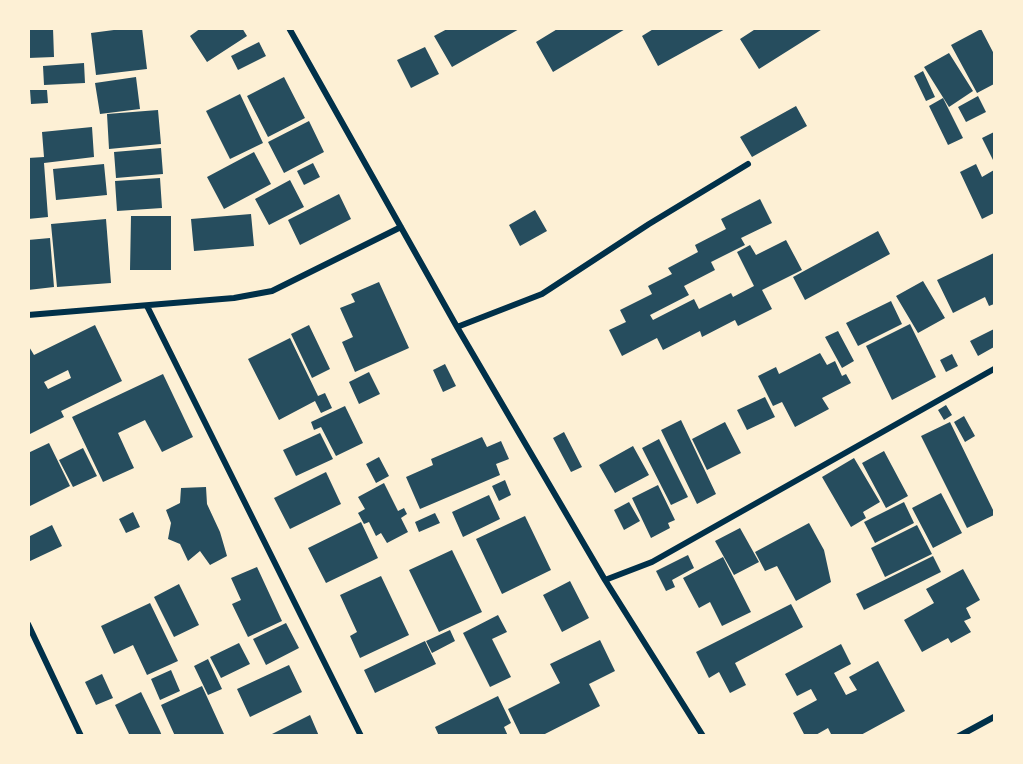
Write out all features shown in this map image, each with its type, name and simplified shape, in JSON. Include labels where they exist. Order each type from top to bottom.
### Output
[{"type":"street","points":[[289,28],[457,327],[606,580],[703,735]]},
{"type":"street","points":[[457,327],[542,294],[649,224],[748,164]]},
{"type":"street","points":[[28,315],[234,298],[272,291],[401,227]]},
{"type":"street","points":[[147,306],[361,735]]},
{"type":"street","points":[[606,580],[652,562],[994,369]]},
{"type":"street","points":[[28,624],[81,735]]},
{"type":"street","points":[[959,735],[994,717]]},
{"type":"building","points":[[28,28],[53,28],[54,57],[28,58]]},
{"type":"building","points":[[142,28],[147,69],[96,75],[91,33]]},
{"type":"building","points":[[201,28],[242,28],[247,36],[207,62],[190,36]]},
{"type":"building","points":[[449,28],[521,28],[452,67],[434,36]]},
{"type":"building","points":[[559,28],[627,28],[553,72],[536,42]]},
{"type":"building","points":[[655,28],[727,28],[658,66],[642,36]]},
{"type":"building","points":[[757,28],[824,28],[759,69],[740,39]]},
{"type":"building","points":[[981,29],[994,54],[994,84],[977,93],[951,45]]},
{"type":"building","points":[[259,42],[266,56],[238,70],[231,56]]},
{"type":"building","points":[[425,47],[439,74],[411,88],[397,60]]},
{"type":"building","points":[[949,53],[973,91],[949,107],[924,67]]},
{"type":"building","points":[[84,63],[85,83],[44,85],[43,66]]},
{"type":"building","points":[[923,71],[935,97],[926,101],[914,76]]},
{"type":"building","points":[[136,77],[140,109],[100,114],[95,83]]},
{"type":"building","points":[[284,77],[305,118],[268,137],[247,96]]},
{"type":"building","points":[[30,90],[47,90],[48,103],[31,104]]},
{"type":"building","points":[[240,94],[263,143],[230,159],[206,111]]},
{"type":"building","points":[[978,96],[986,112],[966,122],[958,107]]},
{"type":"building","points":[[943,98],[963,138],[948,145],[929,106]]},
{"type":"building","points":[[796,106],[807,126],[752,157],[740,137]]},
{"type":"building","points":[[158,110],[161,144],[109,149],[107,114]]},
{"type":"building","points":[[309,121],[324,152],[284,173],[268,142]]},
{"type":"building","points":[[92,127],[94,157],[44,163],[48,217],[28,219],[28,158],[44,157],[42,132]]},
{"type":"building","points":[[994,132],[994,162],[982,138]]},
{"type":"building","points":[[161,148],[163,174],[116,178],[114,152]]},
{"type":"building","points":[[254,152],[271,184],[224,209],[207,177]]},
{"type":"building","points":[[313,163],[320,177],[304,185],[297,171]]},
{"type":"building","points":[[104,164],[107,195],[56,200],[53,169]]},
{"type":"building","points":[[976,164],[982,177],[994,170],[994,213],[982,219],[960,172]]},
{"type":"building","points":[[160,178],[162,208],[117,211],[115,181]]},
{"type":"building","points":[[290,180],[304,207],[269,225],[255,199]]},
{"type":"building","points":[[339,194],[351,219],[300,245],[288,220]]},
{"type":"building","points":[[760,199],[772,223],[741,238],[745,245],[711,262],[715,270],[684,286],[689,295],[650,315],[653,320],[694,299],[699,309],[731,293],[733,297],[754,286],[737,252],[750,245],[756,255],[786,240],[802,270],[762,290],[772,309],[738,326],[735,320],[702,337],[700,331],[663,350],[657,338],[622,356],[609,330],[626,322],[620,310],[652,294],[648,286],[672,274],[668,268],[698,252],[695,245],[726,229],[721,219]]},
{"type":"building","points":[[535,210],[547,231],[520,246],[509,225]]},
{"type":"building","points":[[251,214],[254,246],[194,251],[191,219]]},
{"type":"building","points":[[131,216],[171,216],[171,270],[130,270]]},
{"type":"building","points":[[106,219],[111,283],[57,287],[51,224]]},
{"type":"building","points":[[878,231],[890,254],[805,300],[793,277]]},
{"type":"building","points":[[50,238],[54,287],[28,290],[28,240]]},
{"type":"building","points":[[994,253],[994,304],[989,306],[985,297],[953,313],[937,280]]},
{"type":"building","points":[[923,281],[945,318],[918,333],[896,296]]},
{"type":"building","points":[[379,282],[409,348],[355,372],[342,342],[353,337],[340,308],[355,302],[351,294]]},
{"type":"building","points":[[891,301],[902,324],[858,346],[846,323]]},
{"type":"building","points":[[910,324],[936,377],[892,400],[866,346]]},
{"type":"building","points":[[95,325],[122,381],[61,411],[64,417],[28,435],[28,345],[34,355]],"holes":[[[68,370],[71,378],[48,389],[44,382]]]},
{"type":"building","points":[[309,325],[330,369],[312,378],[291,334]]},
{"type":"building","points":[[994,329],[994,347],[978,356],[970,341]]},
{"type":"building","points":[[838,331],[854,361],[842,368],[825,337]]},
{"type":"building","points":[[290,338],[318,396],[325,393],[332,408],[321,413],[315,401],[279,420],[248,359]]},
{"type":"building","points":[[820,353],[827,365],[835,361],[842,376],[846,374],[851,383],[822,398],[829,409],[795,427],[782,402],[773,406],[758,376],[776,367],[779,374]]},
{"type":"building","points":[[952,354],[958,366],[946,372],[940,360]]},
{"type":"building","points":[[445,364],[456,386],[443,392],[433,370]]},
{"type":"building","points":[[369,372],[380,394],[359,404],[349,382]]},
{"type":"building","points":[[163,374],[193,437],[162,452],[145,420],[118,433],[134,468],[103,482],[72,417]]},
{"type":"building","points":[[765,397],[775,417],[747,430],[737,410]]},
{"type":"building","points":[[946,405],[952,415],[944,420],[938,410]]},
{"type":"building","points":[[345,406],[363,443],[336,456],[321,427],[314,430],[311,422]]},
{"type":"building","points":[[964,416],[975,436],[965,442],[954,422]]},
{"type":"building","points":[[681,420],[716,494],[697,504],[661,430]]},
{"type":"building","points":[[725,422],[741,453],[707,470],[692,439]]},
{"type":"building","points":[[950,422],[994,512],[994,515],[967,528],[921,436]]},
{"type":"building","points":[[564,432],[582,467],[571,472],[553,438]]},
{"type":"building","points":[[320,433],[333,459],[296,476],[283,450]]},
{"type":"building","points":[[482,437],[487,447],[501,441],[509,459],[496,464],[500,475],[420,509],[406,477],[433,465],[431,459]]},
{"type":"building","points":[[659,439],[688,497],[671,505],[642,448]]},
{"type":"building","points":[[49,443],[70,486],[28,507],[28,453]]},
{"type":"building","points":[[633,446],[649,475],[615,493],[599,465]]},
{"type":"building","points":[[83,448],[97,476],[73,487],[59,460]]},
{"type":"building","points":[[884,451],[908,496],[886,508],[862,463]]},
{"type":"building","points":[[379,457],[389,476],[376,483],[366,464]]},
{"type":"building","points":[[854,458],[880,502],[863,512],[866,518],[851,527],[822,477]]},
{"type":"building","points":[[326,472],[341,504],[290,529],[274,498]]},
{"type":"building","points":[[505,480],[511,495],[499,501],[492,486]]},
{"type":"building","points":[[384,483],[398,511],[404,508],[407,514],[401,518],[408,532],[387,543],[381,533],[376,536],[369,522],[364,524],[358,513],[365,509],[358,497]]},
{"type":"building","points":[[658,485],[675,520],[668,523],[670,528],[651,538],[632,498]]},
{"type":"building","points":[[206,487],[207,504],[220,532],[227,556],[210,565],[200,551],[188,561],[180,544],[168,539],[171,523],[166,510],[180,503],[181,488]]},
{"type":"building","points":[[941,493],[962,533],[933,548],[912,508]]},
{"type":"building","points":[[489,495],[500,519],[463,537],[452,512]]},
{"type":"building","points":[[629,502],[640,521],[624,530],[614,510]]},
{"type":"building","points":[[904,502],[914,523],[875,543],[864,522]]},
{"type":"building","points":[[133,512],[140,527],[126,533],[119,519]]},
{"type":"building","points":[[435,513],[440,523],[419,532],[415,522]]},
{"type":"building","points":[[525,516],[551,570],[502,594],[476,539]]},
{"type":"building","points":[[361,522],[378,558],[326,583],[308,548]]},
{"type":"building","points":[[809,523],[824,550],[831,582],[796,601],[777,566],[765,571],[755,552]]},
{"type":"building","points":[[52,525],[62,546],[28,562],[28,537]]},
{"type":"building","points":[[917,525],[932,554],[885,577],[871,548]]},
{"type":"building","points":[[740,528],[759,562],[734,575],[715,541]]},
{"type":"building","points":[[452,550],[482,612],[439,632],[409,570]]},
{"type":"building","points":[[688,555],[694,568],[672,580],[675,587],[666,591],[656,571]]},
{"type":"building","points":[[933,556],[941,572],[864,610],[856,594]]},
{"type":"building","points":[[723,557],[751,612],[722,626],[710,602],[699,608],[683,578]]},
{"type":"building","points":[[257,567],[282,621],[248,637],[232,604],[241,600],[231,578]]},
{"type":"building","points":[[963,569],[980,600],[966,608],[971,618],[964,621],[971,632],[951,643],[948,638],[922,652],[904,620],[934,603],[926,589]]},
{"type":"building","points":[[381,576],[409,635],[360,658],[350,636],[357,632],[340,595]]},
{"type":"building","points":[[570,581],[589,618],[562,632],[543,595]]},
{"type":"building","points":[[179,584],[199,625],[174,637],[154,597]]},
{"type":"building","points":[[150,603],[178,661],[147,675],[133,645],[114,654],[101,626]]},
{"type":"building","points":[[791,604],[803,627],[735,663],[746,685],[730,693],[719,672],[709,678],[696,652]]},
{"type":"building","points":[[498,615],[507,632],[492,639],[511,677],[490,687],[463,633]]},
{"type":"building","points":[[286,623],[299,648],[266,665],[253,639]]},
{"type":"building","points":[[450,630],[455,641],[432,653],[426,641]]},
{"type":"building","points":[[600,640],[615,671],[589,684],[600,706],[541,736],[521,736],[508,709],[560,683],[550,664]]},
{"type":"building","points":[[425,641],[436,664],[375,693],[364,670]]},
{"type":"building","points":[[239,643],[250,664],[221,678],[210,657]]},
{"type":"building","points":[[841,644],[851,664],[834,673],[846,695],[857,690],[849,677],[878,661],[905,711],[859,736],[832,736],[828,728],[814,736],[805,736],[793,713],[817,700],[811,689],[797,696],[785,674]]},
{"type":"building","points":[[208,659],[222,689],[208,695],[194,666]]},
{"type":"building","points":[[289,665],[302,692],[250,717],[237,689]]},
{"type":"building","points":[[171,670],[180,691],[160,700],[151,679]]},
{"type":"building","points":[[102,674],[113,698],[96,705],[85,682]]},
{"type":"building","points":[[202,686],[224,734],[175,736],[161,705]]},
{"type":"building","points":[[141,692],[162,736],[130,736],[115,705]]},
{"type":"building","points":[[498,696],[511,723],[504,727],[508,736],[439,736],[435,727]]},
{"type":"building","points":[[310,715],[319,736],[268,736]]}]
